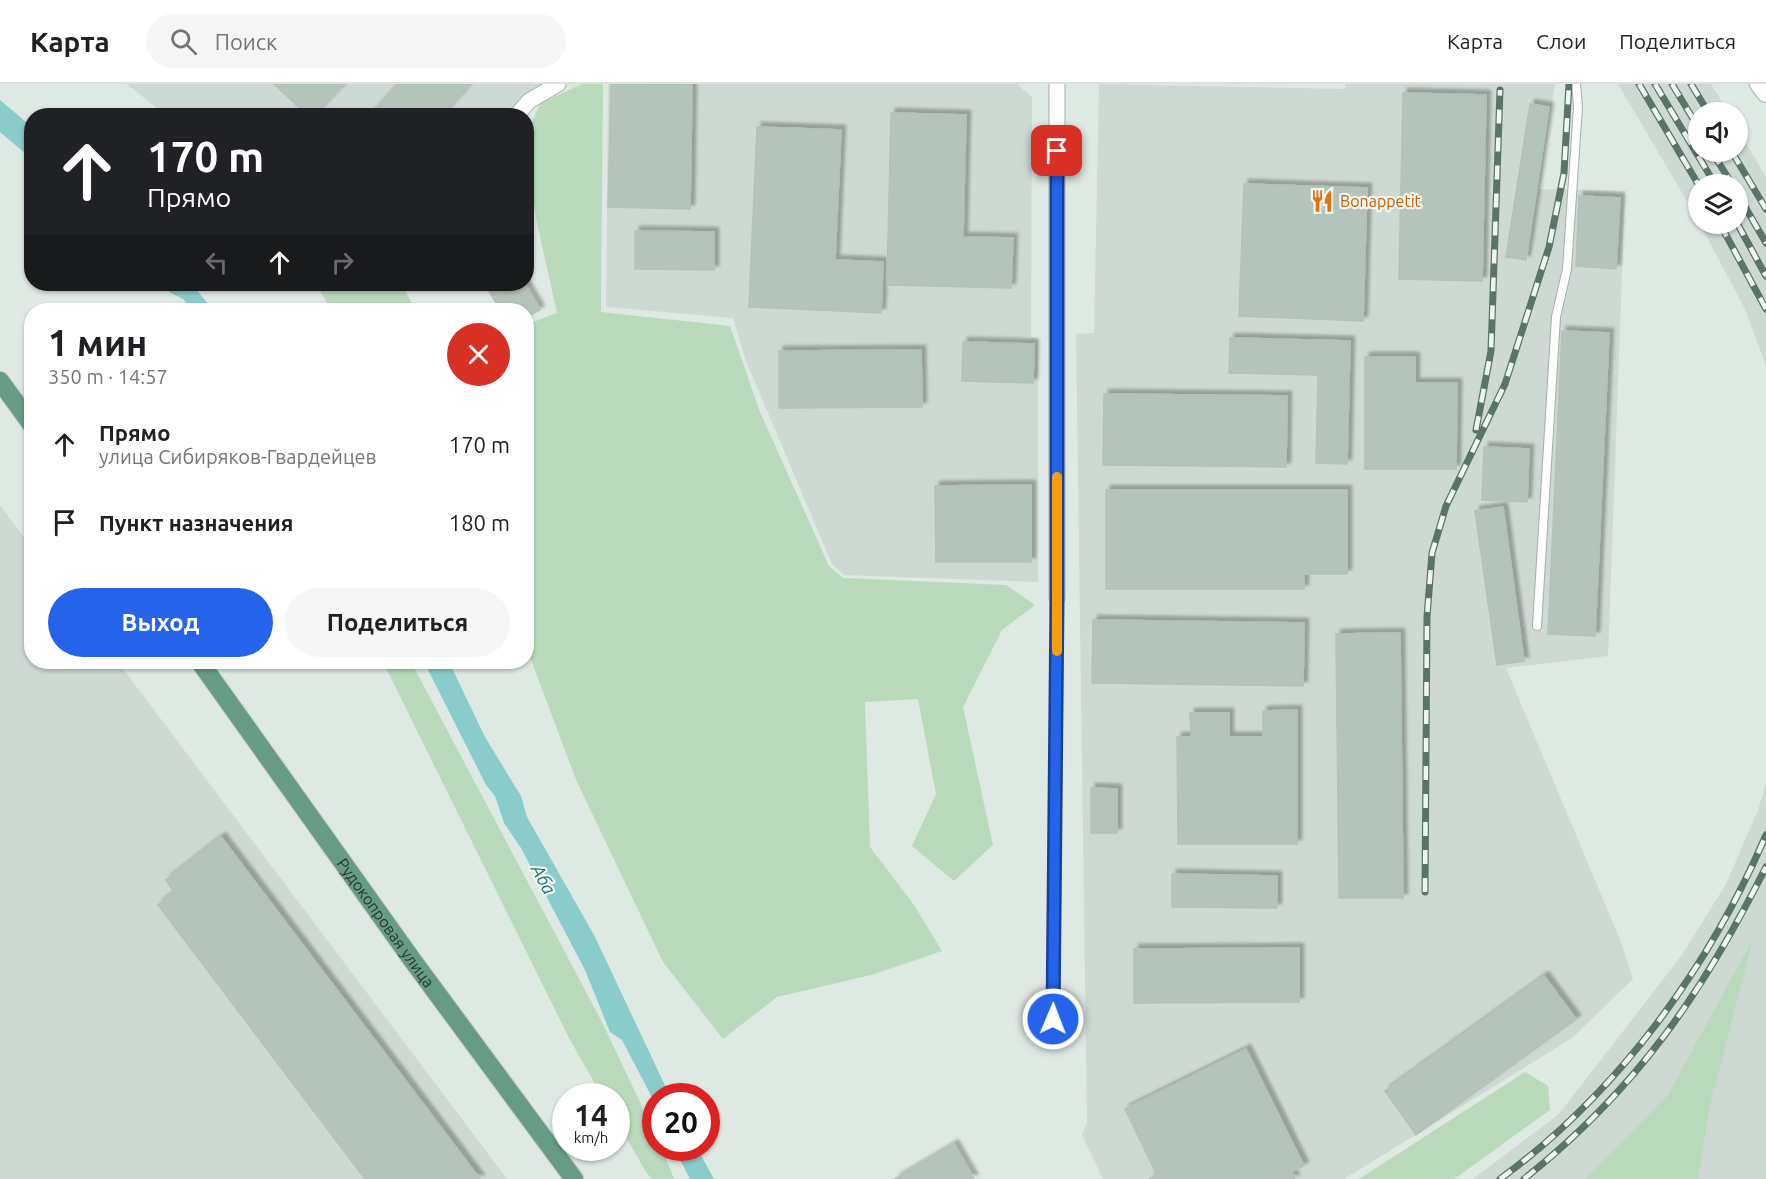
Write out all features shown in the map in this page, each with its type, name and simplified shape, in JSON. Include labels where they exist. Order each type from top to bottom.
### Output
[{"type":"main road","points":[[1759,84],[1766,93]]},
{"type":"main road","points":[[0,381],[24,414]]},
{"type":"main road","name":"Рудокопровая улица","points":[[205,669],[413,961],[574,1179]]},
{"type":"street","points":[[523,108],[529,101],[558,84]]},
{"type":"street","points":[[1057,84],[1057,598]]},
{"type":"lane","points":[[1537,626],[1556,317],[1567,269],[1578,107],[1576,84]]},
{"type":"lane","points":[[1053,1019],[1057,598]]},
{"type":"shaded area","points":[[127,84],[544,84],[515,108],[156,108]]},
{"type":"shaded area","points":[[608,84],[1017,84],[1032,97],[1031,337],[1038,338],[1038,582],[844,575],[832,564],[746,361],[733,318],[606,307]]},
{"type":"shaded area","points":[[1099,84],[1345,89],[1345,84],[1555,84],[1539,189],[1625,191],[1608,656],[1506,668],[1621,942],[1633,979],[1572,1038],[1344,1179],[1103,1179],[1082,1135],[1087,1122],[1076,334],[1094,333]]},
{"type":"shaded area","points":[[1618,84],[1711,84],[1722,102],[1688,102],[1688,162],[1748,162],[1748,147],[1766,177],[1766,366],[1745,309],[1705,234],[1748,234],[1748,174],[1688,174],[1688,203]]},
{"type":"shaded area","points":[[0,505],[24,538],[24,669],[123,669],[507,1179],[0,1179]]},
{"type":"shaded area","points":[[1766,783],[1766,1179],[1473,1179],[1558,1115],[1682,955],[1726,884],[1758,810]]},
{"type":"green space","points":[[582,84],[603,84],[601,312],[730,326],[760,412],[829,566],[843,578],[1006,585],[1035,605],[1002,630],[963,707],[993,845],[954,881],[912,846],[936,794],[918,699],[865,702],[870,847],[914,905],[942,951],[871,975],[777,997],[723,1039],[663,962],[577,782],[534,668],[534,321],[557,313],[534,203],[534,118],[541,103]]},
{"type":"green space","points":[[320,291],[406,291],[412,303],[327,303]]},
{"type":"green space","points":[[386,669],[415,669],[602,1022],[642,1107],[642,1161],[667,1161],[674,1179],[652,1179],[630,1144],[630,1083],[595,1083],[569,1038]]},
{"type":"green space","points":[[1753,939],[1710,1105],[1698,1179],[1586,1179],[1668,1095]]},
{"type":"green space","points":[[1525,1072],[1548,1086],[1550,1110],[1460,1175],[1453,1179],[1359,1179]]},
{"type":"water","points":[[0,100],[24,120],[24,152],[0,132]]},
{"type":"water","points":[[198,291],[207,303],[187,303],[169,292]]},
{"type":"water","name":"Аба","points":[[428,669],[452,669],[485,737],[521,796],[527,817],[594,935],[664,1083],[645,1083],[622,1040],[610,1032],[585,970],[521,848],[504,823],[495,796],[486,785]]},
{"type":"water","points":[[681,1161],[704,1161],[714,1179],[690,1179]]},
{"type":"building","points":[[274,84],[344,84],[322,108],[300,108]]},
{"type":"building","points":[[397,84],[470,84],[449,108],[376,108]]},
{"type":"building","points":[[611,84],[692,85],[690,209],[608,207]]},
{"type":"building","points":[[1403,93],[1486,95],[1482,281],[1399,279]]},
{"type":"building","points":[[1530,104],[1549,107],[1526,260],[1506,257]]},
{"type":"building","points":[[891,113],[966,115],[963,237],[1013,238],[1011,288],[887,285]]},
{"type":"building","points":[[757,127],[841,130],[835,260],[883,262],[881,313],[749,307]]},
{"type":"building","points":[[1244,184],[1367,188],[1363,321],[1239,316]]},
{"type":"building","points":[[1579,196],[1620,198],[1616,269],[1576,266]]},
{"type":"building","points":[[635,231],[714,232],[714,270],[635,269]]},
{"type":"building","points":[[489,291],[529,291],[540,310],[534,313],[534,303],[496,303]]},
{"type":"building","points":[[1562,331],[1609,333],[1595,636],[1548,634]]},
{"type":"building","points":[[1230,338],[1350,341],[1347,464],[1316,463],[1318,375],[1229,373]]},
{"type":"building","points":[[963,342],[1034,344],[1033,383],[962,381]]},
{"type":"building","points":[[921,350],[922,407],[779,408],[779,351]]},
{"type":"building","points":[[1365,357],[1415,357],[1415,383],[1457,383],[1456,469],[1365,469]]},
{"type":"building","points":[[1104,394],[1287,396],[1286,467],[1103,465]]},
{"type":"building","points":[[1484,447],[1529,449],[1527,502],[1482,500]]},
{"type":"building","points":[[1031,485],[1031,562],[936,562],[935,486]]},
{"type":"building","points":[[1106,490],[1347,490],[1347,574],[1304,574],[1304,589],[1106,589]]},
{"type":"building","points":[[1503,507],[1524,661],[1497,665],[1475,511]]},
{"type":"building","points":[[1093,620],[1304,623],[1303,686],[1092,683]]},
{"type":"building","points":[[1400,633],[1403,898],[1339,898],[1336,634]]},
{"type":"building","points":[[1297,710],[1297,844],[1178,844],[1177,737],[1191,737],[1190,713],[1229,713],[1229,737],[1263,737],[1263,711]]},
{"type":"building","points":[[1091,788],[1117,789],[1117,833],[1091,833]]},
{"type":"building","points":[[221,837],[480,1179],[365,1179],[158,905],[174,892],[166,880]]},
{"type":"building","points":[[1172,874],[1277,876],[1277,908],[1172,907]]},
{"type":"building","points":[[1299,948],[1299,1002],[1134,1003],[1134,949]]},
{"type":"building","points":[[1544,976],[1576,1019],[1416,1135],[1385,1091]]},
{"type":"building","points":[[1246,1049],[1304,1166],[1291,1172],[1295,1179],[1149,1179],[1157,1175],[1125,1109]]},
{"type":"building","points":[[954,1144],[974,1179],[895,1179]]},
{"type":"railway","points":[[1425,892],[1427,617],[1432,553],[1446,506],[1505,384],[1549,247],[1564,173],[1569,84]]},
{"type":"railway","points":[[1639,84],[1692,174]]},
{"type":"railway","points":[[1655,84],[1709,174]]},
{"type":"railway","points":[[1672,84],[1688,110]]},
{"type":"railway","points":[[1691,84],[1702,102]]},
{"type":"railway","points":[[1476,430],[1491,351],[1500,90]]},
{"type":"railway","points":[[1718,162],[1726,174]]},
{"type":"railway","points":[[1738,162],[1766,209]]},
{"type":"railway","points":[[1748,212],[1766,243]]},
{"type":"railway","points":[[1725,234],[1766,309]]},
{"type":"railway","points":[[1743,234],[1766,276]]},
{"type":"railway","points":[[1500,1179],[1543,1145],[1583,1108],[1656,1025],[1688,980],[1717,933],[1766,835]]},
{"type":"railway","points":[[1524,1179],[1600,1110],[1663,1037],[1717,957],[1766,867]]},
{"type":"slow traffic","points":[[1057,477],[1057,651]]},
{"type":"place","name":"Bonappetit","points":[[1322,201]]},
{"type":"route","points":[[1053,1019],[1057,598],[1057,151]]}]
